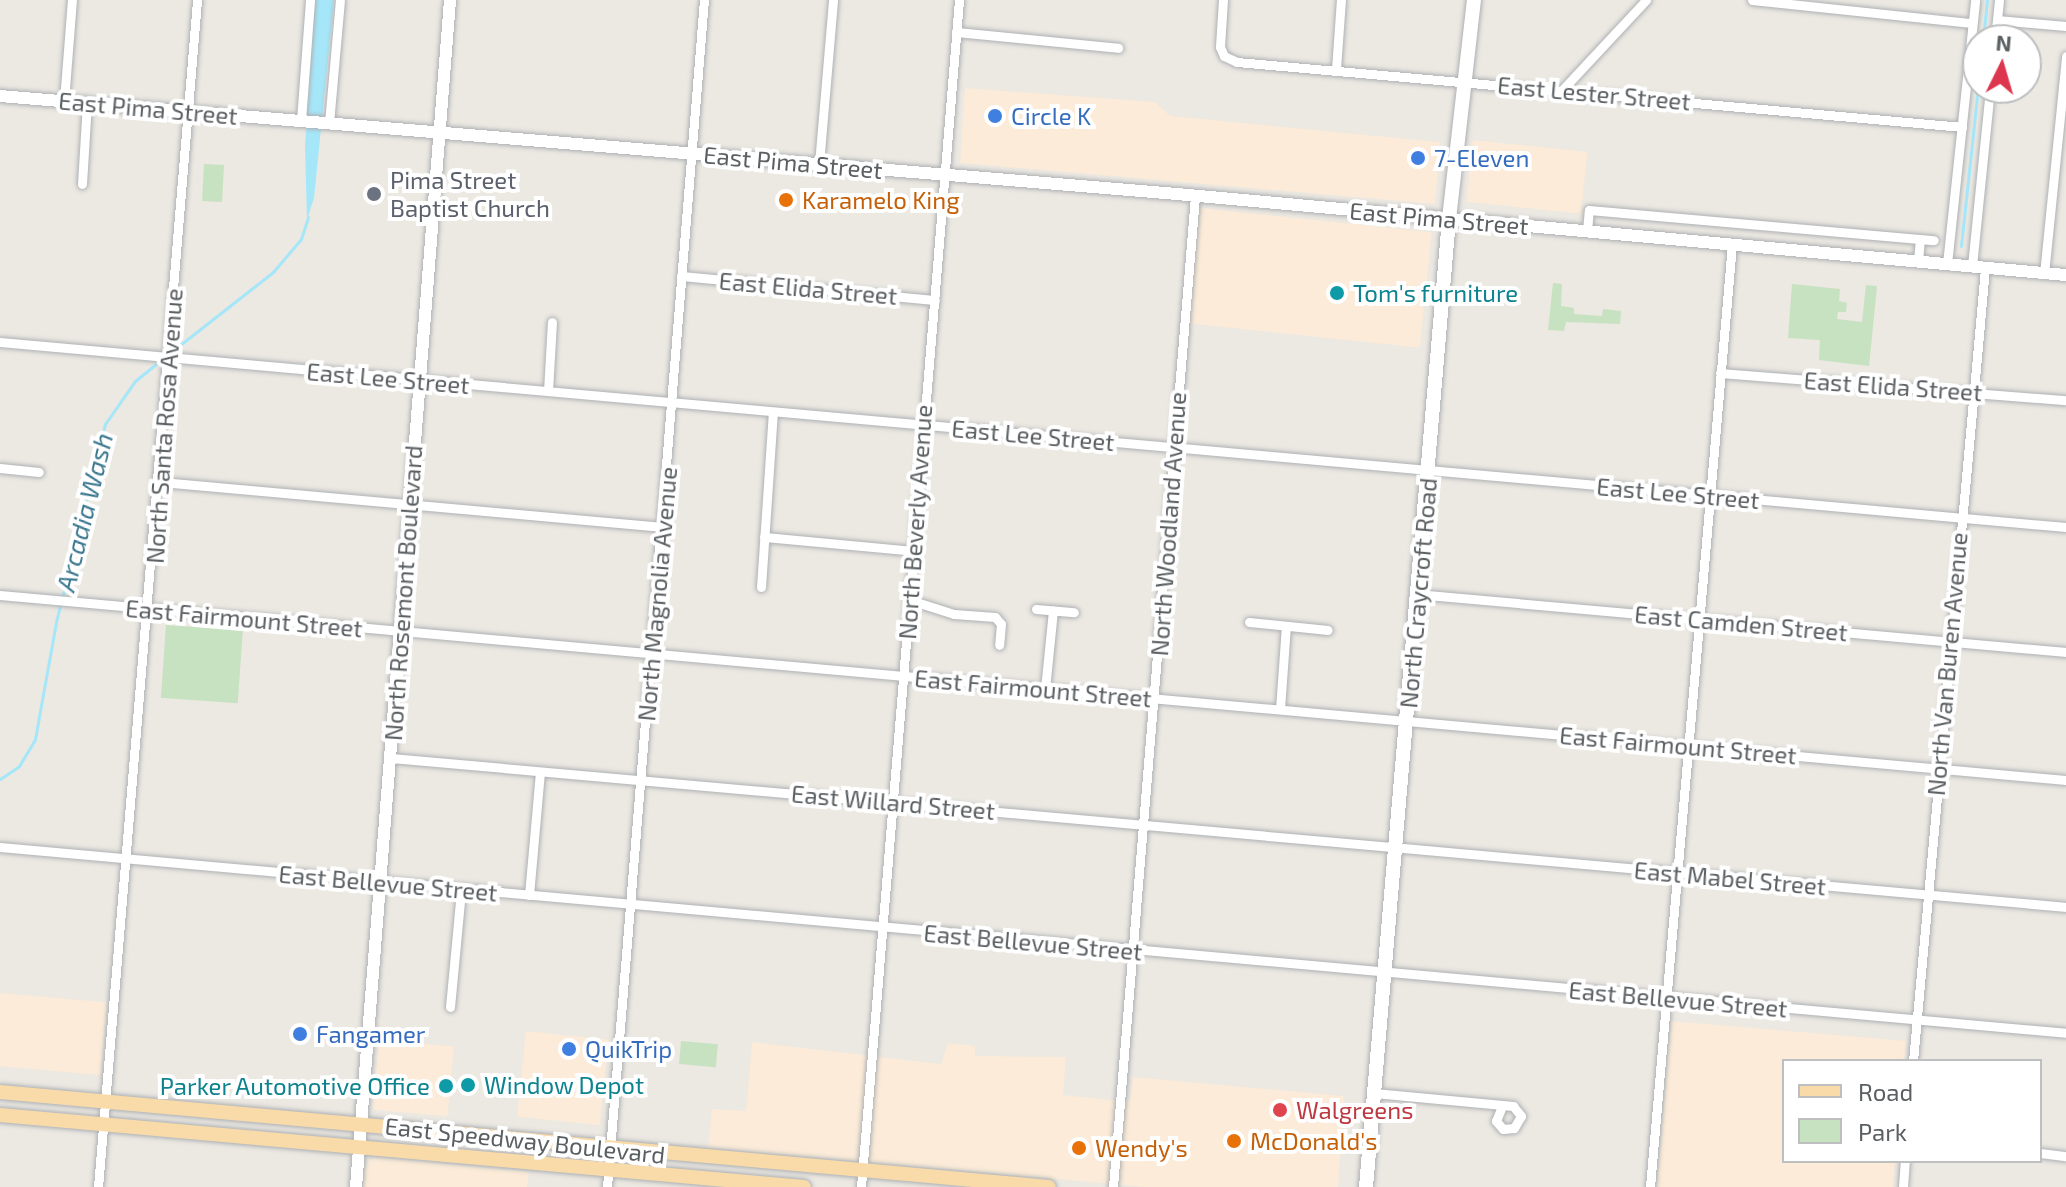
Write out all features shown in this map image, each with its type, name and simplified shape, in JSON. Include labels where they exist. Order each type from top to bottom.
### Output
[{"type":"main road","name":"North Craycroft Road","points":[[1366,1187],[1416,594],[1430,471],[1449,219],[1474,0]]},
{"type":"main road","name":"East Speedway Boulevard","points":[[0,1092],[610,1150],[1049,1187]]},
{"type":"main road","name":"East Speedway Boulevard","points":[[0,1115],[804,1187]]},
{"type":"street","points":[[64,101],[72,0]]},
{"type":"street","name":"North Santa Rosa Avenue","points":[[98,1187],[161,482],[197,0]]},
{"type":"street","points":[[304,121],[310,0]]},
{"type":"street","points":[[328,122],[340,0]]},
{"type":"street","name":"North Rosemont Boulevard","points":[[356,1187],[450,0]]},
{"type":"street","name":"North Magnolia Avenue","points":[[607,1187],[633,905],[704,0]]},
{"type":"street","points":[[819,164],[833,0]]},
{"type":"street","name":"North Beverly Avenue","points":[[861,1187],[914,551],[921,424],[935,300],[959,0]]},
{"type":"street","name":"East Lester Street","points":[[1223,0],[1222,58],[1962,127]]},
{"type":"street","points":[[1336,69],[1341,0]]},
{"type":"street","points":[[1563,89],[1646,0]]},
{"type":"street","points":[[1752,0],[1972,23]]},
{"type":"street","points":[[1947,264],[1975,0]]},
{"type":"street","points":[[1997,24],[1999,0]]},
{"type":"street","points":[[1997,20],[2066,26]]},
{"type":"street","points":[[956,32],[1118,48]]},
{"type":"street","points":[[2044,274],[2066,56]]},
{"type":"street","name":"East Pima Street","points":[[0,96],[1195,195],[2066,275]]},
{"type":"street","points":[[82,184],[87,103]]},
{"type":"street","name":"North Van Buren Avenue","points":[[1913,1059],[1937,768],[1974,392],[1978,267],[1989,104]]},
{"type":"street","name":"North Woodland Avenue","points":[[1113,1187],[1195,195]]},
{"type":"street","points":[[1587,231],[1589,210],[1934,240]]},
{"type":"street","points":[[1918,261],[1920,239]]},
{"type":"street","points":[[1650,1187],[1732,244]]},
{"type":"street","name":"East Elida Street","points":[[681,276],[935,300]]},
{"type":"street","points":[[548,391],[552,322]]},
{"type":"street","name":"East Lee Street","points":[[0,342],[2066,527]]},
{"type":"street","name":"East Elida Street","points":[[1720,373],[2066,400]]},
{"type":"street","points":[[761,587],[773,412]]},
{"type":"street","points":[[0,468],[39,472]]},
{"type":"street","points":[[161,482],[663,527]]},
{"type":"street","points":[[764,537],[914,551]]},
{"type":"street","name":"East Camden Street","points":[[1416,594],[2066,652]]},
{"type":"street","name":"East Fairmount Street","points":[[0,595],[2066,780]]},
{"type":"street","points":[[910,600],[954,614],[995,617],[1001,624],[999,645]]},
{"type":"street","points":[[1036,609],[1074,612]]},
{"type":"street","points":[[1045,689],[1053,610]]},
{"type":"street","points":[[1249,622],[1328,630]]},
{"type":"street","points":[[1280,709],[1286,626]]},
{"type":"street","name":"East Willard Street","points":[[391,758],[1394,847]]},
{"type":"street","points":[[529,895],[540,772]]},
{"type":"street","name":"East Bellevue Street","points":[[0,847],[381,884],[2066,1033]]},
{"type":"street","name":"East Mabel Street","points":[[1394,847],[2066,907]]},
{"type":"street","points":[[450,1007],[461,890]]},
{"type":"street","points":[[1374,1093],[1502,1106]]},
{"type":"street","points":[[2042,1153],[2066,1156]]},
{"type":"street","points":[[1903,1187],[1905,1163]]},
{"type":"shaded area","points":[[965,88],[1155,102],[1170,116],[1440,142],[1435,204],[960,163]]},
{"type":"shaded area","points":[[1473,140],[1587,152],[1581,214],[1467,202]]},
{"type":"shaded area","points":[[1200,208],[1432,232],[1420,348],[1188,323]]},
{"type":"shaded area","points":[[0,993],[107,1002],[100,1075],[0,1066]]},
{"type":"shaded area","points":[[1671,1021],[1906,1041],[1904,1059],[1782,1059],[1782,1163],[1895,1163],[1893,1187],[1657,1187]]},
{"type":"shaded area","points":[[526,1031],[609,1040],[600,1125],[517,1117]]},
{"type":"shaded area","points":[[379,1040],[454,1047],[448,1116],[373,1110]]},
{"type":"shaded area","points":[[752,1042],[941,1064],[948,1043],[975,1046],[975,1056],[1066,1057],[1063,1095],[1130,1102],[1133,1077],[1344,1096],[1338,1187],[1146,1187],[708,1148],[712,1109],[746,1111]]},
{"type":"shaded area","points":[[374,1157],[529,1172],[527,1187],[363,1187],[365,1165]]},
{"type":"green space","points":[[204,164],[224,165],[222,202],[202,201]]},
{"type":"green space","points":[[1553,283],[1562,284],[1561,306],[1574,308],[1574,314],[1602,316],[1603,309],[1621,311],[1620,324],[1566,322],[1564,331],[1548,330]]},
{"type":"green space","points":[[1792,284],[1840,289],[1839,301],[1847,303],[1846,312],[1838,312],[1837,319],[1862,322],[1866,285],[1877,286],[1869,366],[1819,360],[1820,340],[1788,338]]},
{"type":"green space","points":[[166,625],[243,630],[238,703],[161,698]]},
{"type":"green space","points":[[681,1041],[718,1044],[716,1067],[679,1064]]},
{"type":"water","points":[[315,0],[334,0],[314,198],[307,220],[305,146]]},
{"type":"waterway","points":[[1985,24],[1987,0]]},
{"type":"waterway","points":[[1961,246],[1976,104]]},
{"type":"waterway","name":"Arcadia Wash","points":[[171,352],[273,272],[301,239],[308,217]]},
{"type":"waterway","name":"Arcadia Wash","points":[[0,779],[19,766],[35,739],[56,622],[105,424],[135,381],[162,359]]},
{"type":"place","name":"Circle K","points":[[995,116]]},
{"type":"place","name":"7-Eleven","points":[[1418,158]]},
{"type":"place","name":"Pima Street Baptist Church","points":[[374,194]]},
{"type":"place","name":"Karamelo King","points":[[786,200]]},
{"type":"place","name":"Tom's furniture","points":[[1337,293]]},
{"type":"place","name":"Fangamer","points":[[300,1034]]},
{"type":"place","name":"QuikTrip","points":[[569,1049]]},
{"type":"place","name":"Window Depot","points":[[468,1085]]},
{"type":"place","name":"Parker Automotive Office","points":[[446,1086]]},
{"type":"place","name":"Walgreens","points":[[1280,1110]]},
{"type":"place","name":"McDonald's","points":[[1234,1141]]},
{"type":"place","name":"Wendy's","points":[[1079,1148]]}]
